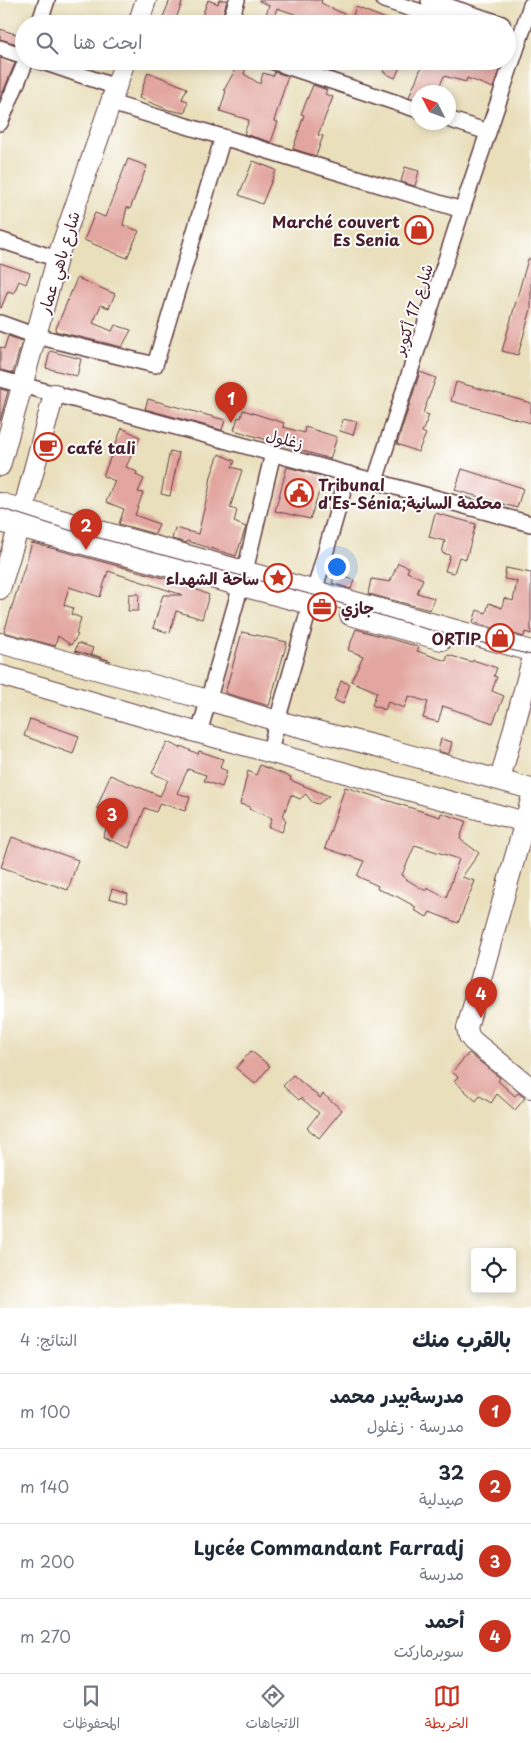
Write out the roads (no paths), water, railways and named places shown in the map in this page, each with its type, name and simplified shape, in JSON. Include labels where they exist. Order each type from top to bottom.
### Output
[{"type":"main road","points":[[141,15],[146,0]]},
{"type":"main road","name":"شارع باهي عمار","points":[[0,466],[57,259],[122,70]]},
{"type":"main road","points":[[0,589],[14,520],[54,394]]},
{"type":"main road","points":[[0,503],[14,520],[531,651]]},
{"type":"main road","points":[[312,597],[531,665],[500,780]]},
{"type":"main road","points":[[0,643],[208,700],[277,721],[531,789]]},
{"type":"main road","points":[[0,675],[199,733],[525,822]]},
{"type":"main road","points":[[530,1086],[473,1041],[469,1036],[467,1028],[531,800]]},
{"type":"street","points":[[42,15],[48,0]]},
{"type":"street","points":[[231,15],[237,0]]},
{"type":"street","points":[[384,0],[430,15]]},
{"type":"street","points":[[429,0],[475,15]]},
{"type":"street","name":"شارع 17 أكتوبر","points":[[516,55],[531,5]]},
{"type":"street","points":[[0,48],[15,53]]},
{"type":"street","points":[[0,123],[22,70]]},
{"type":"street","points":[[59,70],[113,95],[223,137],[462,210]]},
{"type":"street","points":[[298,70],[411,108]]},
{"type":"street","name":"شارع 17 أكتوبر","points":[[375,481],[462,210],[511,70]]},
{"type":"street","points":[[456,122],[488,132]]},
{"type":"street","points":[[0,323],[36,336],[155,365],[223,137]]},
{"type":"street","points":[[0,240],[57,259]]},
{"type":"street","name":"زغلول","points":[[0,379],[531,524]]},
{"type":"street","points":[[199,733],[243,579],[273,453]]},
{"type":"street","points":[[270,752],[277,721],[348,474]]},
{"type":"tram line","points":[[0,508],[69,530],[313,595],[423,628],[531,655]]},
{"type":"place","name":"Marché couvert Es Senia","points":[[419,230]]},
{"type":"place","name":"مدرسةبيدر محمد","points":[[231,423]]},
{"type":"place","name":"café tali","points":[[48,447]]},
{"type":"place","name":"Tribunal d'Es-Sénia;محكمة السانية","points":[[299,493]]},
{"type":"place","name":"32","points":[[86,550]]},
{"type":"place","name":"ساحة الشهداء","points":[[278,578]]},
{"type":"place","name":"جازي","points":[[322,607]]},
{"type":"place","name":"ORTIP","points":[[500,638]]},
{"type":"place","name":"Lycée Commandant Farradj","points":[[112,839]]},
{"type":"place","name":"أحمد","points":[[481,1018]]}]
